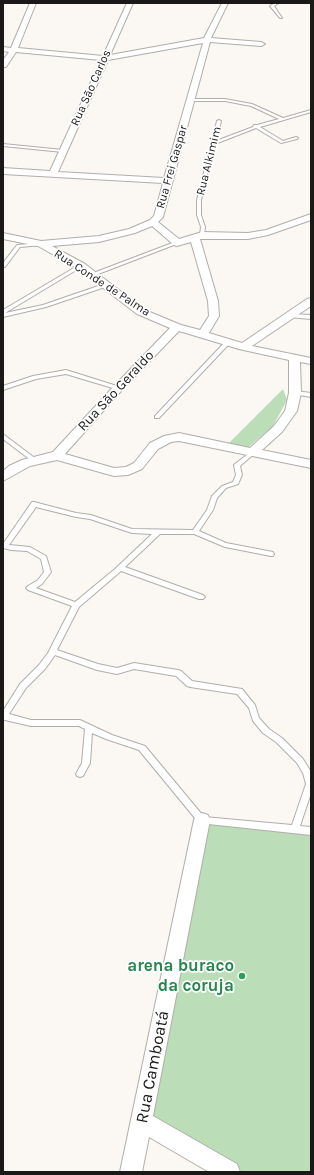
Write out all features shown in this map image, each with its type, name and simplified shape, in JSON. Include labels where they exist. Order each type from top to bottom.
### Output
[{"type":"street","points":[[3,65],[33,3]]},
{"type":"street","name":"Rua São Carlos","points":[[53,174],[130,3]]},
{"type":"street","name":"Rua Frei Gaspar","points":[[41,244],[99,239],[132,231],[153,222],[158,217],[207,40],[225,3]]},
{"type":"street","points":[[3,49],[9,54],[105,58],[207,40],[261,44]]},
{"type":"street","points":[[3,171],[168,181]]},
{"type":"street","points":[[153,222],[177,243],[198,237],[248,236],[268,232],[311,217]]},
{"type":"street","name":"Rua Conde de Palma","points":[[3,236],[41,244],[81,266],[141,312],[177,327],[227,343],[311,361]]},
{"type":"street","name":"Rua Alkimim","points":[[198,237],[213,300],[214,316],[202,335]]},
{"type":"street","points":[[243,347],[311,301]]},
{"type":"street","name":"Rua São Geraldo","points":[[57,456],[118,388],[177,327]]},
{"type":"street","points":[[253,452],[278,429],[290,411],[296,394],[294,357]]},
{"type":"street","points":[[3,477],[8,468],[34,460],[57,456],[114,472],[128,471],[138,466],[154,446],[168,439],[179,437],[311,464]]},
{"type":"street","name":"Rua Camboatá","points":[[131,1172],[202,820]]},
{"type":"street","points":[[142,1121],[229,1172]]},
{"type":"lane","points":[[277,3],[272,6],[281,17]]},
{"type":"lane","points":[[191,100],[225,100],[252,106],[282,119]]},
{"type":"lane","points":[[214,143],[255,126],[311,111]]},
{"type":"lane","name":"Rua Alkimim","points":[[198,237],[203,227],[199,215],[199,200],[219,121]]},
{"type":"lane","points":[[255,126],[282,142],[296,138]]},
{"type":"lane","points":[[3,145],[63,151]]},
{"type":"lane","points":[[91,275],[177,243]]},
{"type":"lane","points":[[4,265],[19,246],[41,244]]},
{"type":"lane","points":[[3,313],[81,266]]},
{"type":"lane","points":[[3,313],[44,306],[106,285]]},
{"type":"lane","points":[[290,316],[311,317]]},
{"type":"lane","points":[[157,417],[227,343]]},
{"type":"lane","points":[[3,388],[35,377],[66,372],[118,388]]},
{"type":"lane","points":[[296,394],[311,395]]},
{"type":"lane","points":[[3,436],[34,460]]},
{"type":"lane","points":[[195,532],[210,510],[214,497],[224,487],[236,483],[239,475],[236,465],[253,452]]},
{"type":"lane","points":[[76,605],[30,588],[40,582],[48,572],[44,558],[28,549],[4,546],[34,504],[76,515],[91,517],[132,531],[195,532],[225,545],[271,554]]},
{"type":"lane","points":[[158,532],[121,568],[76,605],[53,652],[42,667],[23,686],[3,716],[31,723],[80,723],[109,736],[142,748],[202,820],[311,831]]},
{"type":"lane","points":[[121,568],[201,597]]},
{"type":"lane","points":[[53,652],[97,667],[117,671],[134,666],[178,673],[190,684],[239,691],[252,707],[256,719],[266,731],[279,740],[300,761],[307,772],[310,784],[295,829]]},
{"type":"lane","points":[[80,774],[86,763],[89,727]]},
{"type":"green space","points":[[283,389],[287,400],[273,426],[245,450],[228,444]]},
{"type":"green space","name":"arena buraco da coruja","points":[[202,822],[311,834],[311,1172],[238,1172],[146,1118]]},
{"type":"place","name":"arena buraco da coruja","points":[[242,976]]}]
